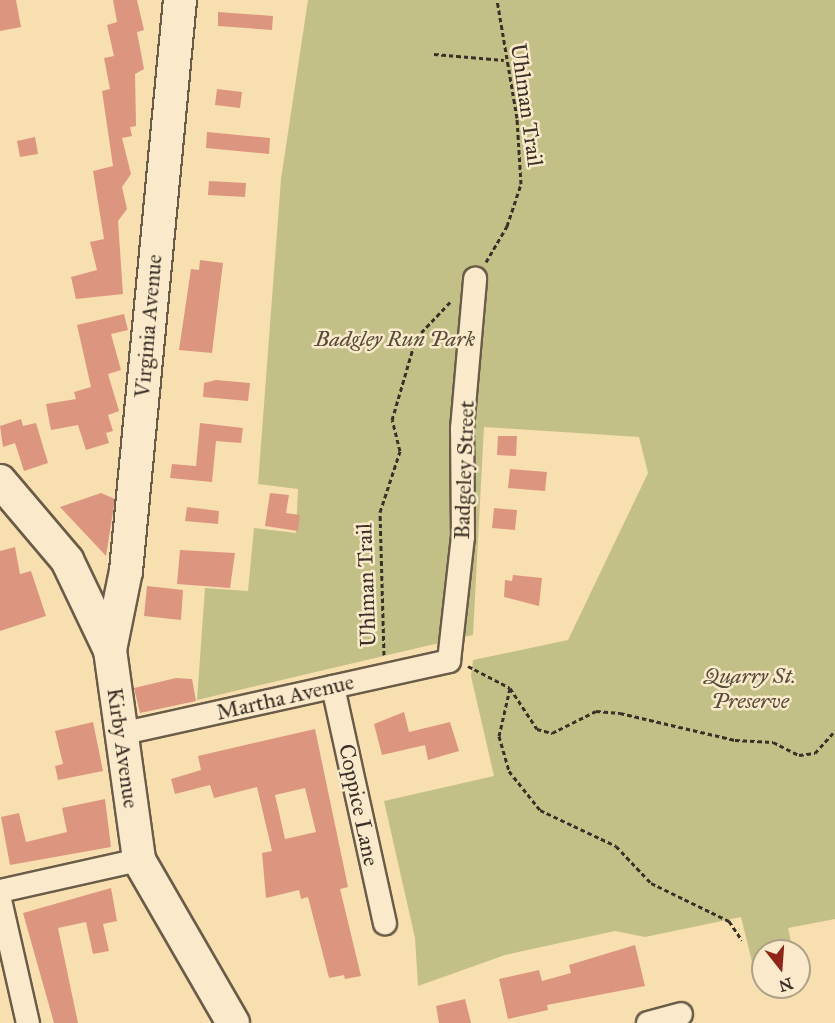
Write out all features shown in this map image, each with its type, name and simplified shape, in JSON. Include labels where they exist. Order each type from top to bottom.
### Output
[{"type":"street","name":"Virginia Avenue","points":[[110,650],[126,571],[180,0]]},
{"type":"street","name":"Badgeley Street","points":[[449,661],[463,537],[462,429],[476,279]]},
{"type":"street","name":"Kirby Avenue","points":[[0,481],[67,560],[110,650],[139,860],[233,1023]]},
{"type":"street","name":"Martha Avenue","points":[[120,734],[449,661]]},
{"type":"street","name":"Coppice Lane","points":[[333,687],[385,923]]},
{"type":"street","points":[[0,891],[139,860]]},
{"type":"street","points":[[0,900],[28,1023]]},
{"type":"path","name":"Uhlman Trail","points":[[390,674],[383,652],[380,512],[399,457],[392,420],[416,338],[476,279],[507,226],[521,184],[517,118],[504,60],[497,0]]},
{"type":"path","points":[[434,54],[504,60]]},
{"type":"path","points":[[449,661],[510,688],[537,729],[552,733],[596,711],[612,712],[735,740],[773,742],[799,755],[815,753],[835,731]]},
{"type":"path","points":[[510,688],[500,736],[509,771],[540,810],[616,846],[651,883],[729,921],[742,940]]},
{"type":"green space","points":[[308,0],[835,0],[835,919],[788,928],[790,939],[751,939],[751,958],[741,917],[645,937],[615,931],[505,955],[418,986],[415,938],[384,801],[494,776],[471,676],[473,660],[568,640],[648,473],[639,437],[484,427],[473,635],[197,700],[205,588],[248,591],[254,528],[296,533],[298,489],[258,484],[281,179]]},
{"type":"building","points":[[0,0],[16,0],[21,27],[0,31]]},
{"type":"building","points":[[113,0],[137,0],[144,30],[137,32],[144,69],[135,74],[136,126],[130,127],[132,136],[122,138],[131,174],[122,187],[127,209],[118,221],[123,294],[76,299],[71,277],[97,270],[90,242],[104,239],[93,171],[113,166],[102,91],[110,89],[104,58],[114,56],[107,25],[117,22]]},
{"type":"building","points":[[218,12],[273,16],[272,30],[218,26]]},
{"type":"building","points":[[217,89],[242,92],[240,108],[215,105]]},
{"type":"building","points":[[207,132],[270,138],[269,154],[206,148]]},
{"type":"building","points":[[35,137],[38,154],[20,157],[17,141]]},
{"type":"building","points":[[209,181],[246,183],[245,197],[208,195]]},
{"type":"building","points":[[200,260],[223,263],[212,353],[179,350],[191,269],[199,270]]},
{"type":"building","points":[[124,314],[128,330],[111,334],[121,370],[108,374],[119,411],[108,415],[113,431],[106,433],[109,443],[86,450],[78,425],[51,430],[46,404],[76,399],[74,392],[91,387],[77,325]]},
{"type":"building","points":[[216,380],[250,383],[248,401],[203,397],[204,383]]},
{"type":"building","points":[[21,419],[23,426],[36,423],[48,463],[24,471],[15,443],[3,447],[0,426]]},
{"type":"building","points":[[200,423],[243,428],[241,443],[216,441],[212,482],[170,478],[172,464],[196,466]]},
{"type":"building","points":[[498,436],[517,436],[516,456],[497,455]]},
{"type":"building","points":[[510,469],[547,472],[545,491],[508,488]]},
{"type":"building","points":[[101,493],[115,499],[106,556],[60,507]]},
{"type":"building","points":[[270,493],[289,495],[286,513],[300,515],[298,531],[265,526]]},
{"type":"building","points":[[187,507],[219,511],[218,524],[185,521]]},
{"type":"building","points":[[494,508],[517,510],[515,530],[492,528]]},
{"type":"building","points":[[15,547],[20,574],[31,571],[46,616],[0,631],[0,551]]},
{"type":"building","points":[[180,550],[235,553],[230,588],[177,584]]},
{"type":"building","points":[[513,575],[542,578],[539,606],[504,597],[505,580],[512,581]]},
{"type":"building","points":[[147,586],[183,590],[181,620],[144,616]]},
{"type":"building","points":[[176,678],[192,679],[196,701],[140,713],[134,688]]},
{"type":"building","points":[[404,712],[409,732],[450,722],[459,751],[428,760],[425,745],[382,755],[374,724]]},
{"type":"building","points":[[93,722],[103,771],[58,780],[55,766],[63,764],[55,731]]},
{"type":"building","points":[[315,729],[348,887],[340,889],[361,976],[345,979],[344,975],[329,978],[308,897],[301,899],[299,890],[266,898],[262,853],[272,851],[257,787],[214,798],[210,785],[175,794],[171,779],[201,770],[198,756]],"holes":[[[305,788],[316,832],[285,839],[275,795]]]},
{"type":"building","points":[[105,799],[111,847],[10,865],[1,817],[19,813],[26,842],[67,832],[62,808]]},
{"type":"building","points":[[111,888],[117,921],[103,924],[109,951],[93,954],[86,922],[58,928],[78,1023],[54,1023],[23,913]]},
{"type":"building","points":[[635,945],[645,986],[547,1005],[548,1010],[508,1019],[499,979],[539,970],[542,981],[571,973],[569,965]]},
{"type":"building","points":[[465,999],[471,1023],[439,1023],[436,1006]]},
{"type":"park label","name":"Badgley Run Park","points":[[395,339]]},
{"type":"park label","name":"Quarry St. Preserve","points":[[750,688]]}]
